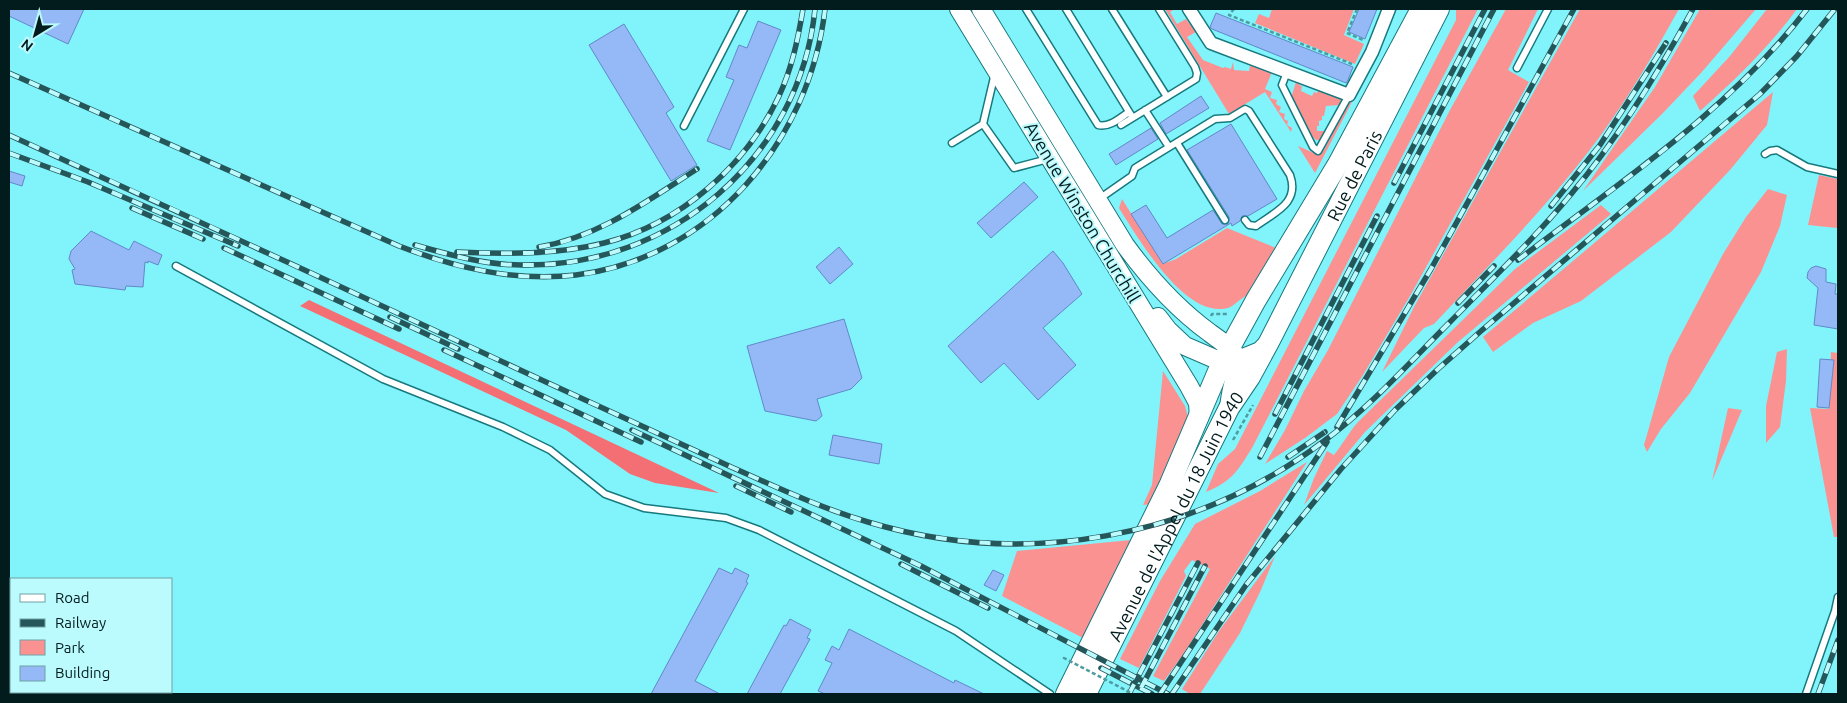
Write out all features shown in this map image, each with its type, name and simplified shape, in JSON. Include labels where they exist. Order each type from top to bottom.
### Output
[{"type":"main road","name":"Avenue Winston Churchill","points":[[958,9],[1192,392],[1198,403],[1199,418]]},
{"type":"main road","name":"Avenue Winston Churchill","points":[[982,9],[1125,245],[1154,282],[1230,357]]},
{"type":"main road","name":"Rue de Paris","points":[[1066,694],[1169,486],[1199,418],[1230,357],[1237,321],[1338,164],[1421,9]]},
{"type":"main road","name":"Rue de Paris","points":[[1269,342],[1439,9]]},
{"type":"main road","points":[[1102,243],[1168,330],[1185,346],[1230,357],[1260,351],[1269,342]]},
{"type":"main road","name":"Avenue de l'Appel du 18 Juin 1940","points":[[1086,694],[1229,408],[1250,377],[1269,342]]},
{"type":"main road","points":[[1229,408],[1233,382],[1239,369],[1230,357]]},
{"type":"street","points":[[1189,9],[1211,43],[1349,95],[1375,45],[1389,9]]},
{"type":"lane","points":[[684,126],[744,9]]},
{"type":"lane","points":[[1026,9],[1098,126],[1103,127],[1145,110],[1196,79],[1197,73],[1158,9]]},
{"type":"lane","points":[[1066,9],[1131,115]]},
{"type":"lane","points":[[1112,9],[1167,97]]},
{"type":"lane","points":[[1517,68],[1548,9]]},
{"type":"lane","points":[[952,143],[982,124],[996,69]]},
{"type":"lane","points":[[1288,71],[1282,85],[1313,147],[1318,151],[1349,95]]},
{"type":"lane","points":[[1098,200],[1132,176],[1135,168],[1215,119],[1230,118],[1245,109],[1249,111],[1290,175],[1293,183],[1290,200],[1285,206],[1256,226],[1248,225],[1245,220]]},
{"type":"lane","points":[[1145,110],[1169,147]]},
{"type":"lane","points":[[1121,125],[1131,115]]},
{"type":"lane","points":[[982,124],[1014,168],[1050,158]]},
{"type":"lane","points":[[1176,143],[1225,220]]},
{"type":"lane","points":[[1766,154],[1777,150],[1807,167],[1838,174]]},
{"type":"lane","points":[[176,266],[383,379],[503,427],[550,450],[605,494],[644,508],[726,518],[759,530],[956,631],[1050,694]]},
{"type":"lane","points":[[1806,694],[1836,611],[1838,597]]},
{"type":"path","points":[[1234,9],[1229,15],[1363,69]]},
{"type":"path","points":[[1356,9],[1347,33],[1375,45]]},
{"type":"path","points":[[1209,320],[1212,314],[1237,321]]},
{"type":"path","points":[[1064,660],[1064,658],[1133,694]]},
{"type":"green space","points":[[1165,9],[1175,9],[1170,12],[1177,24],[1186,19],[1196,32],[1187,37],[1203,60],[1231,69],[1233,62],[1234,70],[1249,71],[1251,60],[1272,72],[1265,89],[1272,92],[1270,98],[1277,100],[1276,104],[1281,107],[1279,112],[1285,114],[1284,119],[1288,121],[1287,125],[1292,128],[1291,132],[1265,92],[1229,114]]},
{"type":"green space","points":[[1272,9],[1354,9],[1344,35],[1364,44],[1355,64],[1255,23],[1259,14],[1269,18]]},
{"type":"green space","points":[[1456,9],[1478,9],[1252,448],[1228,480],[1206,492],[1218,464],[1235,449],[1456,20]]},
{"type":"green space","points":[[1506,9],[1538,9],[1508,70],[1529,82],[1410,296],[1363,375],[1337,414],[1265,464],[1328,350],[1450,110]]},
{"type":"green space","points":[[1580,9],[1679,9],[1622,104],[1601,135],[1562,185],[1434,324],[1424,328],[1382,372],[1414,307]]},
{"type":"green space","points":[[1700,9],[1756,9],[1701,73],[1583,191],[1655,87]]},
{"type":"green space","points":[[1767,9],[1797,9],[1751,63],[1700,111],[1693,96],[1730,56]]},
{"type":"green space","points":[[1300,81],[1301,91],[1312,96],[1319,89],[1341,99],[1340,105],[1326,106],[1324,116],[1319,121],[1319,126],[1317,126],[1317,131],[1326,131],[1320,140],[1316,140],[1313,137],[1291,98],[1296,82]]},
{"type":"green space","points":[[1773,92],[1767,125],[1730,170],[1671,232],[1581,301],[1533,323],[1493,352],[1483,337]]},
{"type":"green space","points":[[1354,98],[1315,173],[1298,146],[1314,153],[1320,153],[1324,150],[1350,99]]},
{"type":"green space","points":[[1819,175],[1838,179],[1837,228],[1808,225]]},
{"type":"green space","points":[[1768,189],[1787,195],[1780,226],[1761,272],[1690,393],[1661,429],[1647,452],[1644,445],[1669,357],[1723,254],[1746,217]]},
{"type":"green space","points":[[1122,199],[1163,264],[1176,259],[1227,228],[1276,248],[1248,295],[1226,309],[1207,307],[1191,299],[1162,271],[1119,208]]},
{"type":"green space","points":[[1601,205],[1611,214],[1458,342],[1365,432],[1304,505],[1327,451],[1334,455],[1358,422],[1515,269]]},
{"type":"green space","points":[[1787,349],[1786,381],[1780,427],[1766,443],[1766,406],[1777,352]]},
{"type":"green space","points":[[1831,352],[1838,353],[1838,537],[1834,537],[1810,408],[1829,409]]},
{"type":"green space","points":[[1163,371],[1185,406],[1188,417],[1152,504],[1143,505],[1152,485]]},
{"type":"green space","points":[[1728,408],[1742,410],[1712,481]]},
{"type":"green space","points":[[1307,462],[1164,681],[1153,676],[1210,569],[1192,560],[1184,571],[1186,576],[1139,668],[1120,659],[1160,581],[1195,524],[1260,491]]},
{"type":"green space","points":[[1131,540],[1085,639],[1002,596],[1017,551]]},
{"type":"green space","points":[[1275,556],[1240,633],[1200,694],[1190,694],[1182,689],[1219,631]]},
{"type":"shaded area","points":[[309,300],[719,493],[655,483],[630,474],[566,430],[300,306]]},
{"type":"building","points":[[9,9],[84,9],[68,44],[9,16]]},
{"type":"building","points":[[1359,9],[1377,9],[1365,39],[1349,32]]},
{"type":"building","points":[[1216,13],[1353,67],[1348,80],[1346,83],[1212,29],[1210,27]]},
{"type":"building","points":[[758,21],[781,30],[730,150],[707,141],[734,80],[726,77],[739,45],[747,48]]},
{"type":"building","points":[[624,24],[674,107],[666,113],[697,165],[671,181],[589,45]]},
{"type":"building","points":[[1201,96],[1209,108],[1166,134],[1160,123]]},
{"type":"building","points":[[1231,124],[1277,199],[1248,216],[1242,216],[1240,221],[1232,226],[1231,223],[1163,264],[1131,214],[1146,205],[1167,238],[1213,210],[1222,224],[1228,224],[1229,217],[1187,150]]},
{"type":"building","points":[[1151,128],[1158,139],[1116,165],[1109,154]]},
{"type":"building","points":[[9,171],[25,176],[22,186],[9,182]]},
{"type":"building","points":[[1024,182],[1038,197],[991,238],[977,223]]},
{"type":"building","points":[[91,231],[129,250],[134,241],[162,255],[158,265],[148,261],[148,263],[145,262],[143,287],[126,286],[125,290],[75,284],[72,270],[75,269],[69,259],[71,251]]},
{"type":"building","points":[[839,247],[853,264],[830,284],[816,267]]},
{"type":"building","points":[[1053,251],[1063,263],[1082,294],[1043,328],[1076,365],[1038,400],[1004,363],[981,383],[948,346]]},
{"type":"building","points":[[1816,266],[1826,269],[1826,282],[1836,284],[1835,294],[1838,294],[1838,329],[1814,325],[1818,288],[1807,278],[1811,268]]},
{"type":"building","points":[[844,319],[862,378],[851,389],[817,399],[822,416],[816,421],[765,411],[747,346]]},
{"type":"building","points":[[1820,359],[1834,360],[1829,408],[1817,407]]},
{"type":"building","points":[[833,435],[882,444],[879,464],[829,455]]},
{"type":"building","points":[[719,568],[732,574],[735,568],[749,575],[746,582],[748,583],[695,681],[720,694],[651,694]]},
{"type":"building","points":[[993,570],[1004,575],[996,591],[984,585]]},
{"type":"building","points":[[790,619],[811,630],[807,638],[810,639],[780,694],[747,694],[784,625],[786,626]]},
{"type":"building","points":[[849,629],[954,683],[955,680],[984,694],[825,694],[818,691],[832,663],[825,660],[832,646],[839,650]]},
{"type":"railway","points":[[457,252],[531,253],[586,247],[632,234],[659,222],[684,207],[708,189],[729,168],[765,122],[788,75],[803,9]]},
{"type":"railway","points":[[415,245],[454,256],[508,265],[576,261],[628,247],[676,225],[718,194],[755,156],[784,112],[804,63],[815,9]]},
{"type":"railway","points":[[9,73],[420,254],[464,267],[508,275],[553,277],[576,275],[625,264],[670,245],[711,218],[746,185],[775,146],[799,103],[816,57],[825,9]]},
{"type":"railway","points":[[1394,183],[1485,9]]},
{"type":"railway","points":[[1260,457],[1494,9]]},
{"type":"railway","points":[[1337,427],[1431,269],[1574,9]]},
{"type":"railway","points":[[9,135],[729,466],[815,503],[868,522],[927,536],[987,543],[1047,543],[1106,536],[1164,522],[1220,502],[1273,475],[1341,428],[1388,385],[1496,276],[1572,193],[1622,127],[1666,57],[1693,9]]},
{"type":"railway","points":[[1518,260],[1633,174],[1708,113],[1776,46],[1807,9]]},
{"type":"railway","points":[[1172,694],[1246,585],[1341,469],[1395,410],[1481,331],[1760,94],[1797,56],[1835,9]]},
{"type":"railway","points":[[1551,206],[1600,145],[1666,43]]},
{"type":"railway","points":[[9,153],[88,182],[238,246]]},
{"type":"railway","points":[[539,247],[561,242],[602,226],[641,205],[697,169]]},
{"type":"railway","points":[[132,208],[203,239]]},
{"type":"railway","points":[[1275,414],[1377,216]]},
{"type":"railway","points":[[224,248],[399,329]]},
{"type":"railway","points":[[1458,303],[1494,266]]},
{"type":"railway","points":[[390,317],[458,349]]},
{"type":"railway","points":[[444,350],[641,442]]},
{"type":"railway","points":[[632,430],[921,566],[1168,694]]},
{"type":"railway","points":[[1288,457],[1325,432]]},
{"type":"railway","points":[[1160,694],[1327,442]]},
{"type":"railway","points":[[736,486],[791,512]]},
{"type":"railway","points":[[1129,694],[1198,563]]},
{"type":"railway","points":[[901,564],[988,608]]},
{"type":"railway","points":[[1141,688],[1205,566]]},
{"type":"railway","points":[[1818,694],[1838,640]]},
{"type":"railway","points":[[1101,668],[1152,694]]}]
